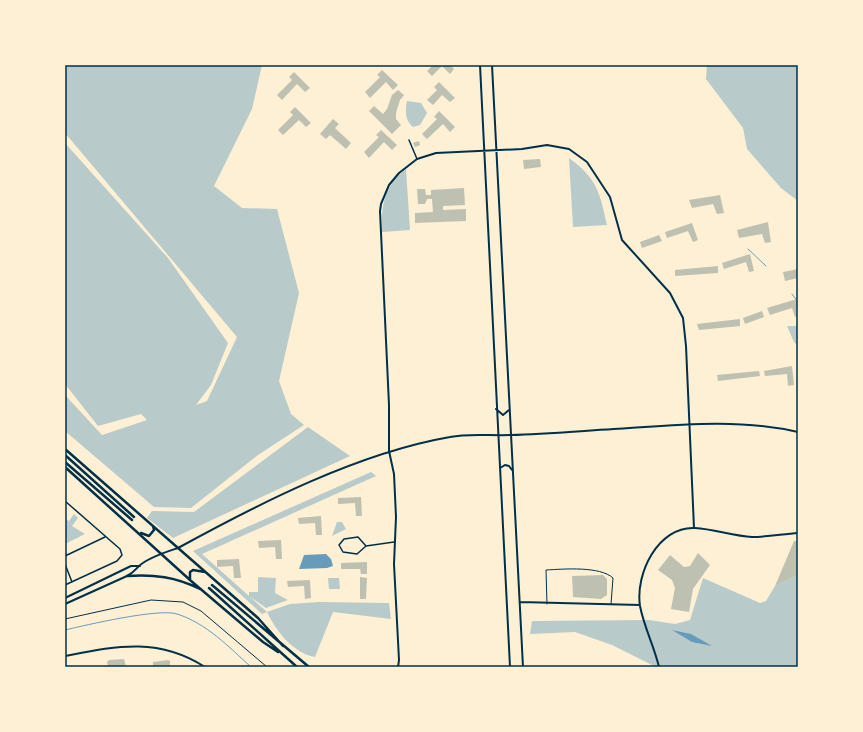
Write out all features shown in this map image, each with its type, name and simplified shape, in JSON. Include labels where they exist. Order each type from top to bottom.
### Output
[{"type":"main road","points":[[65,449],[258,618],[283,646]]},
{"type":"main road","points":[[65,455],[134,517]]},
{"type":"main road","points":[[65,462],[132,520]]},
{"type":"main road","points":[[65,468],[139,532],[190,580],[205,591],[248,629],[297,667]]},
{"type":"main road","points":[[139,532],[149,536],[154,530],[153,526]]},
{"type":"main road","points":[[190,580],[190,572],[193,570],[201,570],[209,574]]},
{"type":"main road","points":[[127,576],[163,576],[178,580],[205,591]]},
{"type":"main road","points":[[212,585],[309,667]]},
{"type":"main road","points":[[208,588],[271,643],[278,652]]},
{"type":"street","points":[[480,65],[497,436],[510,667]]},
{"type":"street","points":[[492,65],[523,667]]},
{"type":"street","points":[[409,140],[417,160]]},
{"type":"street","points":[[398,667],[399,660],[394,542],[396,503],[394,474],[389,451],[389,405],[381,258],[381,204],[389,185],[399,173],[417,160],[436,153],[484,151],[547,145],[569,149],[587,162],[610,198],[622,240],[670,294],[683,318],[686,346],[694,528]]},
{"type":"street","points":[[496,408],[503,415],[509,412],[510,407]]},
{"type":"street","points":[[65,604],[127,576],[140,566],[162,554],[178,548],[280,496],[389,451],[451,436],[497,436],[690,425],[743,424],[774,426],[798,432]]},
{"type":"street","points":[[499,472],[502,466],[505,465],[509,466],[513,473]]},
{"type":"street","points":[[65,501],[120,549],[122,555],[117,561],[65,585]]},
{"type":"street","points":[[659,667],[640,605],[639,594],[646,562],[660,543],[676,532],[694,528],[752,537],[798,533]]},
{"type":"street","points":[[65,556],[105,537]]},
{"type":"street","points":[[366,546],[358,537],[344,539],[339,545],[343,552],[357,554],[366,546],[394,542]]},
{"type":"street","points":[[65,564],[72,582]]},
{"type":"street","points":[[65,598],[132,566],[140,566]]},
{"type":"street","points":[[520,602],[547,604],[640,605]]},
{"type":"street","points":[[65,656],[127,646],[148,647],[178,652],[205,667]]},
{"type":"lane","points":[[547,604],[546,570],[570,569],[607,572],[613,578],[610,605]]},
{"type":"path","points":[[65,619],[151,600],[183,602],[202,611],[267,667]]},
{"type":"shaded area","points":[[65,65],[262,65],[252,109],[214,186],[242,208],[277,209],[299,293],[279,381],[291,414],[304,425],[258,455],[191,508],[154,507],[65,431],[65,395],[102,435],[147,420],[141,414],[98,426],[65,384],[65,143],[168,258],[228,343],[211,385],[196,405],[207,401],[237,337],[65,133]]},
{"type":"shaded area","points":[[707,65],[798,65],[798,201],[781,188],[747,149],[743,128],[706,79]]},
{"type":"shaded area","points":[[407,101],[421,103],[427,113],[420,125],[413,127],[408,122],[406,112]]},
{"type":"shaded area","points":[[569,158],[586,172],[596,187],[607,225],[573,227]]},
{"type":"shaded area","points":[[406,169],[410,230],[382,232],[382,214],[385,197],[393,182]]},
{"type":"shaded area","points":[[787,326],[798,326],[798,346],[794,342]]},
{"type":"shaded area","points":[[308,427],[350,456],[173,538],[147,518],[152,511],[194,512]]},
{"type":"shaded area","points":[[371,472],[376,476],[202,554],[267,612],[262,614],[193,551]]},
{"type":"shaded area","points":[[74,514],[78,518],[72,526],[85,534],[65,544],[65,519],[69,521]]},
{"type":"shaded area","points":[[337,522],[342,522],[346,529],[332,536]]},
{"type":"shaded area","points":[[798,575],[798,667],[656,667],[612,645],[575,632],[530,634],[532,621],[649,620],[675,624],[690,620],[703,578],[760,603],[766,601],[775,586]]},
{"type":"shaded area","points":[[258,577],[276,578],[275,593],[288,600],[266,608],[249,596],[249,592],[258,592]]},
{"type":"shaded area","points":[[328,578],[339,578],[340,589],[329,589]]},
{"type":"shaded area","points":[[319,602],[389,603],[391,619],[333,612],[315,657],[299,651],[286,640],[280,634],[267,612],[290,604]]},
{"type":"water","points":[[326,554],[331,559],[333,566],[327,568],[299,569],[304,555]]},
{"type":"water","points":[[672,630],[691,634],[712,646],[692,642]]},
{"type":"building","points":[[433,65],[450,65],[454,69],[450,74],[442,66],[432,76],[427,71]]},
{"type":"building","points":[[382,70],[398,85],[393,90],[386,82],[370,98],[365,92],[380,77],[377,75]]},
{"type":"building","points":[[294,72],[310,88],[305,92],[297,84],[282,100],[277,95],[292,80],[289,77]]},
{"type":"building","points":[[439,82],[455,98],[450,102],[442,95],[433,105],[427,100],[437,90],[434,87]]},
{"type":"building","points":[[398,90],[404,95],[400,100],[396,113],[396,119],[401,125],[392,134],[369,111],[374,106],[383,114],[387,109],[392,95]]},
{"type":"building","points":[[295,107],[311,123],[306,127],[299,120],[283,135],[278,130],[293,115],[290,112]]},
{"type":"building","points":[[439,111],[455,127],[450,132],[443,124],[427,139],[422,134],[437,119],[434,117]]},
{"type":"building","points":[[333,119],[339,124],[335,128],[351,143],[346,149],[330,135],[326,139],[320,134]]},
{"type":"building","points":[[381,130],[397,145],[392,150],[384,142],[369,158],[364,152],[379,137],[376,135]]},
{"type":"building","points":[[419,141],[420,145],[415,147],[413,143]]},
{"type":"building","points":[[540,159],[541,167],[524,169],[523,160]]},
{"type":"building","points":[[464,188],[465,205],[443,206],[443,210],[466,209],[466,221],[415,223],[415,213],[433,212],[432,199],[427,199],[425,204],[418,204],[417,189],[425,189],[426,195],[431,195],[431,190]]},
{"type":"building","points":[[720,195],[724,213],[717,214],[713,204],[692,208],[689,200]]},
{"type":"building","points":[[768,222],[771,242],[765,243],[762,234],[739,238],[737,230]]},
{"type":"building","points":[[692,223],[698,240],[693,242],[688,231],[667,238],[665,232]]},
{"type":"building","points":[[659,235],[662,241],[642,248],[640,242]]},
{"type":"building","points":[[750,254],[754,271],[749,272],[746,262],[724,269],[722,263]]},
{"type":"building","points":[[718,266],[718,273],[675,276],[675,270]]},
{"type":"building","points":[[798,269],[798,278],[785,281],[783,272]]},
{"type":"building","points":[[797,299],[798,316],[795,317],[792,308],[770,315],[767,308]]},
{"type":"building","points":[[762,311],[764,317],[745,324],[743,318]]},
{"type":"building","points":[[740,319],[740,326],[699,330],[697,324]]},
{"type":"building","points":[[792,366],[794,385],[788,386],[787,374],[765,376],[764,371]]},
{"type":"building","points":[[759,371],[760,376],[718,381],[717,375]]},
{"type":"building","points":[[361,497],[362,516],[356,516],[355,503],[338,504],[338,498]]},
{"type":"building","points":[[321,516],[322,535],[316,535],[315,523],[299,524],[298,518]]},
{"type":"building","points":[[281,540],[282,559],[276,559],[275,547],[259,548],[258,541]]},
{"type":"building","points":[[794,541],[798,541],[798,575],[775,586]]},
{"type":"building","points":[[698,553],[710,565],[693,589],[689,612],[671,609],[675,588],[672,580],[658,570],[670,555],[684,567],[690,566]]},
{"type":"building","points":[[239,559],[241,578],[234,578],[233,566],[217,567],[217,560]]},
{"type":"building","points":[[367,562],[367,574],[361,574],[360,569],[341,569],[341,563]]},
{"type":"building","points":[[603,575],[607,579],[607,595],[601,599],[573,597],[572,576]]},
{"type":"building","points":[[360,577],[367,578],[366,599],[360,599]]},
{"type":"building","points":[[310,580],[311,598],[305,599],[304,586],[288,587],[287,581]]},
{"type":"building","points":[[124,659],[126,667],[108,667],[107,662],[109,660]]},
{"type":"building","points":[[170,661],[170,667],[153,667],[153,662]]},
{"type":"waterway","points":[[748,249],[766,266]]},
{"type":"waterway","points":[[792,294],[798,302]]},
{"type":"waterway","points":[[65,630],[139,615],[155,613],[177,614],[198,623],[217,636],[251,667]]}]
